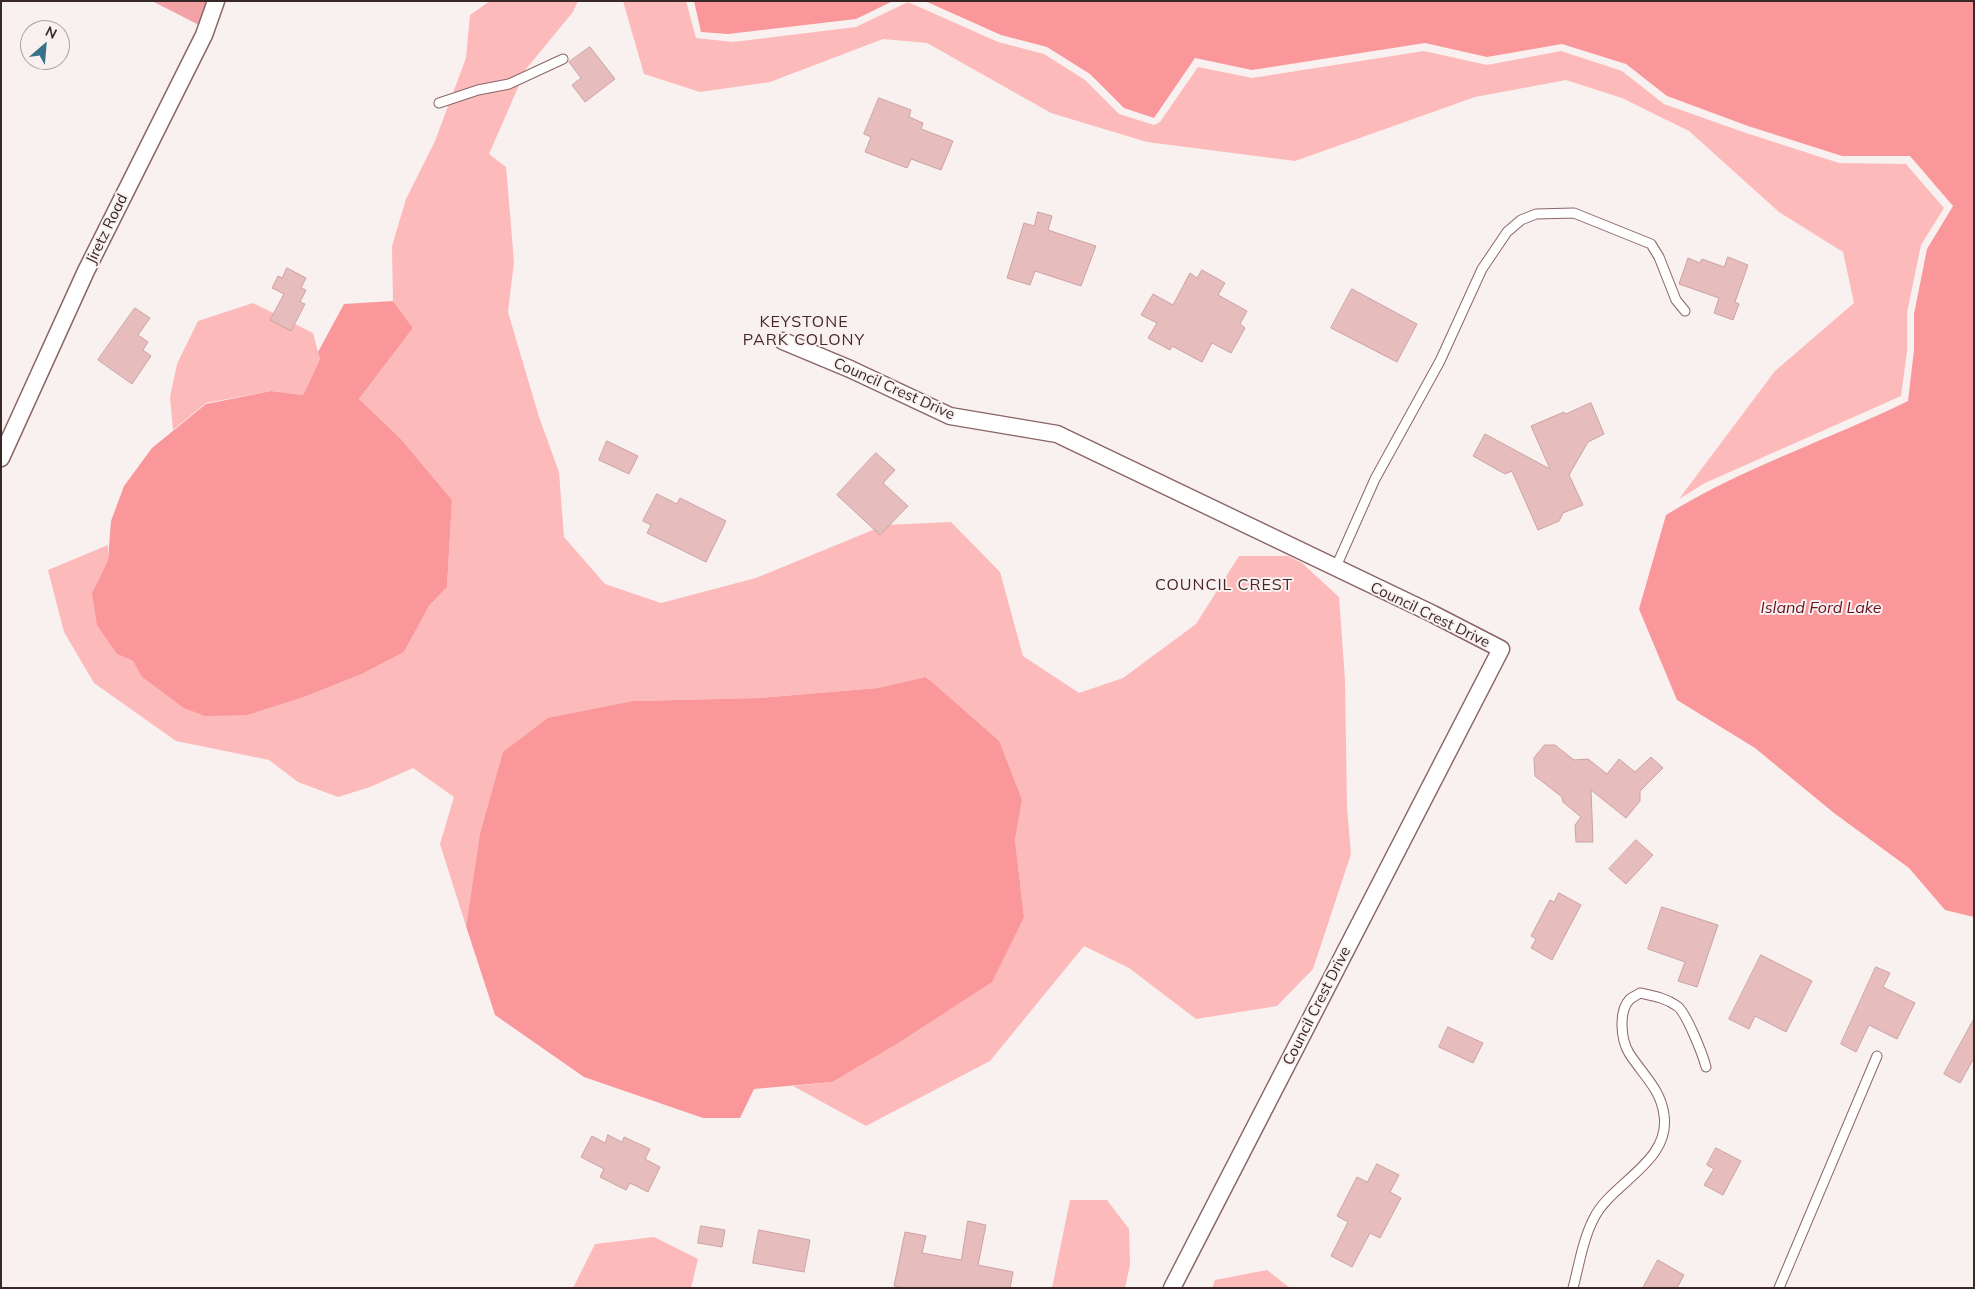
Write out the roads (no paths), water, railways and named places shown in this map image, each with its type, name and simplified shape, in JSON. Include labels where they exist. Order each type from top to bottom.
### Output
[{"type":"street","name":"Jiretz Road","points":[[1,458],[86,271],[204,35],[216,1]]},
{"type":"street","name":"Council Crest Drive","points":[[783,341],[845,367],[950,416],[1057,434],[1335,569],[1433,614],[1501,650],[1172,1288]]},
{"type":"lane","points":[[439,103],[478,90],[509,84],[563,59]]},
{"type":"lane","points":[[1335,569],[1376,479],[1440,361],[1482,269],[1507,232],[1521,220],[1544,213],[1574,213],[1651,244],[1659,257],[1676,300],[1685,311]]},
{"type":"lane","points":[[1573,1288],[1588,1231],[1595,1217],[1629,1178],[1655,1154],[1662,1139],[1664,1115],[1654,1085],[1628,1052],[1621,1030],[1623,1015],[1630,999],[1640,994],[1665,999],[1680,1008],[1703,1055],[1706,1067]]},
{"type":"lane","points":[[1779,1288],[1877,1056]]},
{"type":"water","points":[[694,1],[893,1],[856,19],[728,34],[701,32]]},
{"type":"water","name":"Island Ford Lake","points":[[925,1],[1974,1],[1974,917],[1945,910],[1909,868],[1834,813],[1755,748],[1677,700],[1639,609],[1666,515],[1725,483],[1908,401],[1914,350],[1914,314],[1927,249],[1953,206],[1910,156],[1842,156],[1748,126],[1667,96],[1626,64],[1562,44],[1487,57],[1425,43],[1252,70],[1195,58],[1154,118],[1124,108],[1090,74],[1047,47],[1001,35]]},
{"type":"water","points":[[393,301],[413,328],[359,399],[400,438],[452,500],[447,587],[429,606],[404,652],[362,674],[304,697],[248,715],[205,716],[184,708],[141,676],[133,661],[117,654],[97,625],[92,593],[108,560],[111,521],[124,486],[152,448],[206,404],[271,391],[303,395],[320,359],[318,352],[344,304]]},
{"type":"water","points":[[926,677],[999,741],[1022,800],[1015,840],[1024,917],[992,982],[898,1043],[832,1082],[754,1089],[740,1118],[703,1118],[584,1077],[495,1015],[466,926],[480,833],[503,752],[548,718],[634,701],[759,698],[878,688]]},
{"type":"district","name":"KEYSTONE PARK COLONY","points":[[804,331]]},
{"type":"district","name":"COUNCIL CREST","points":[[1224,585]]}]
